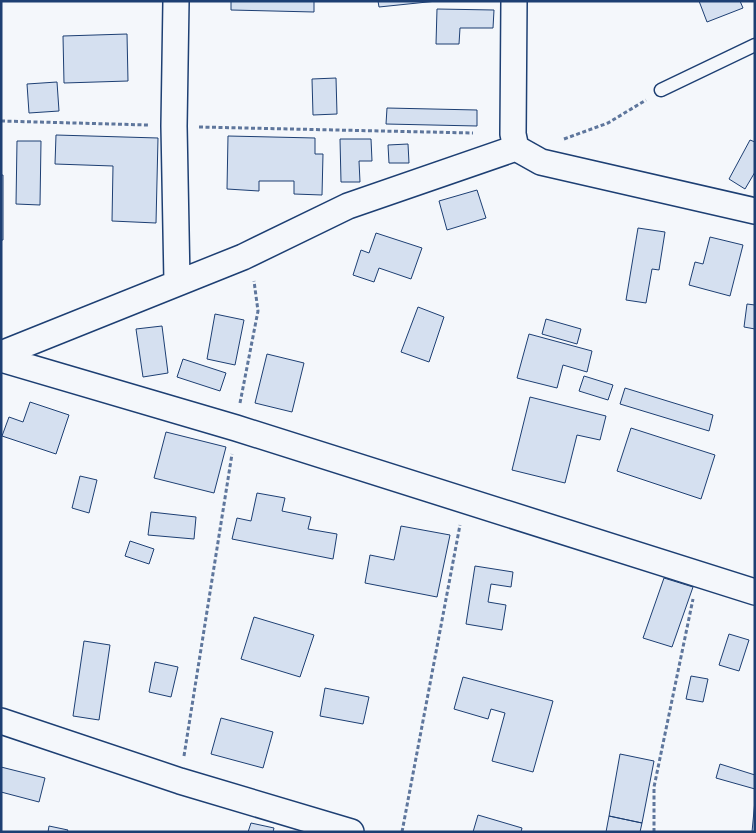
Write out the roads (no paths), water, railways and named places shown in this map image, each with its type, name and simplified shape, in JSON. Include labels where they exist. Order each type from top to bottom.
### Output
[{"type":"street","points":[[176,1],[174,126],[177,282]]},
{"type":"street","points":[[514,1],[515,141]]},
{"type":"street","points":[[515,141],[541,162],[755,211]]},
{"type":"street","points":[[1,354],[243,257],[348,206],[515,141]]},
{"type":"street","points":[[1,360],[236,428],[755,592]]},
{"type":"street","points":[[1,721],[180,781],[296,814],[351,832]]},
{"type":"lane","points":[[661,90],[755,45]]}]
